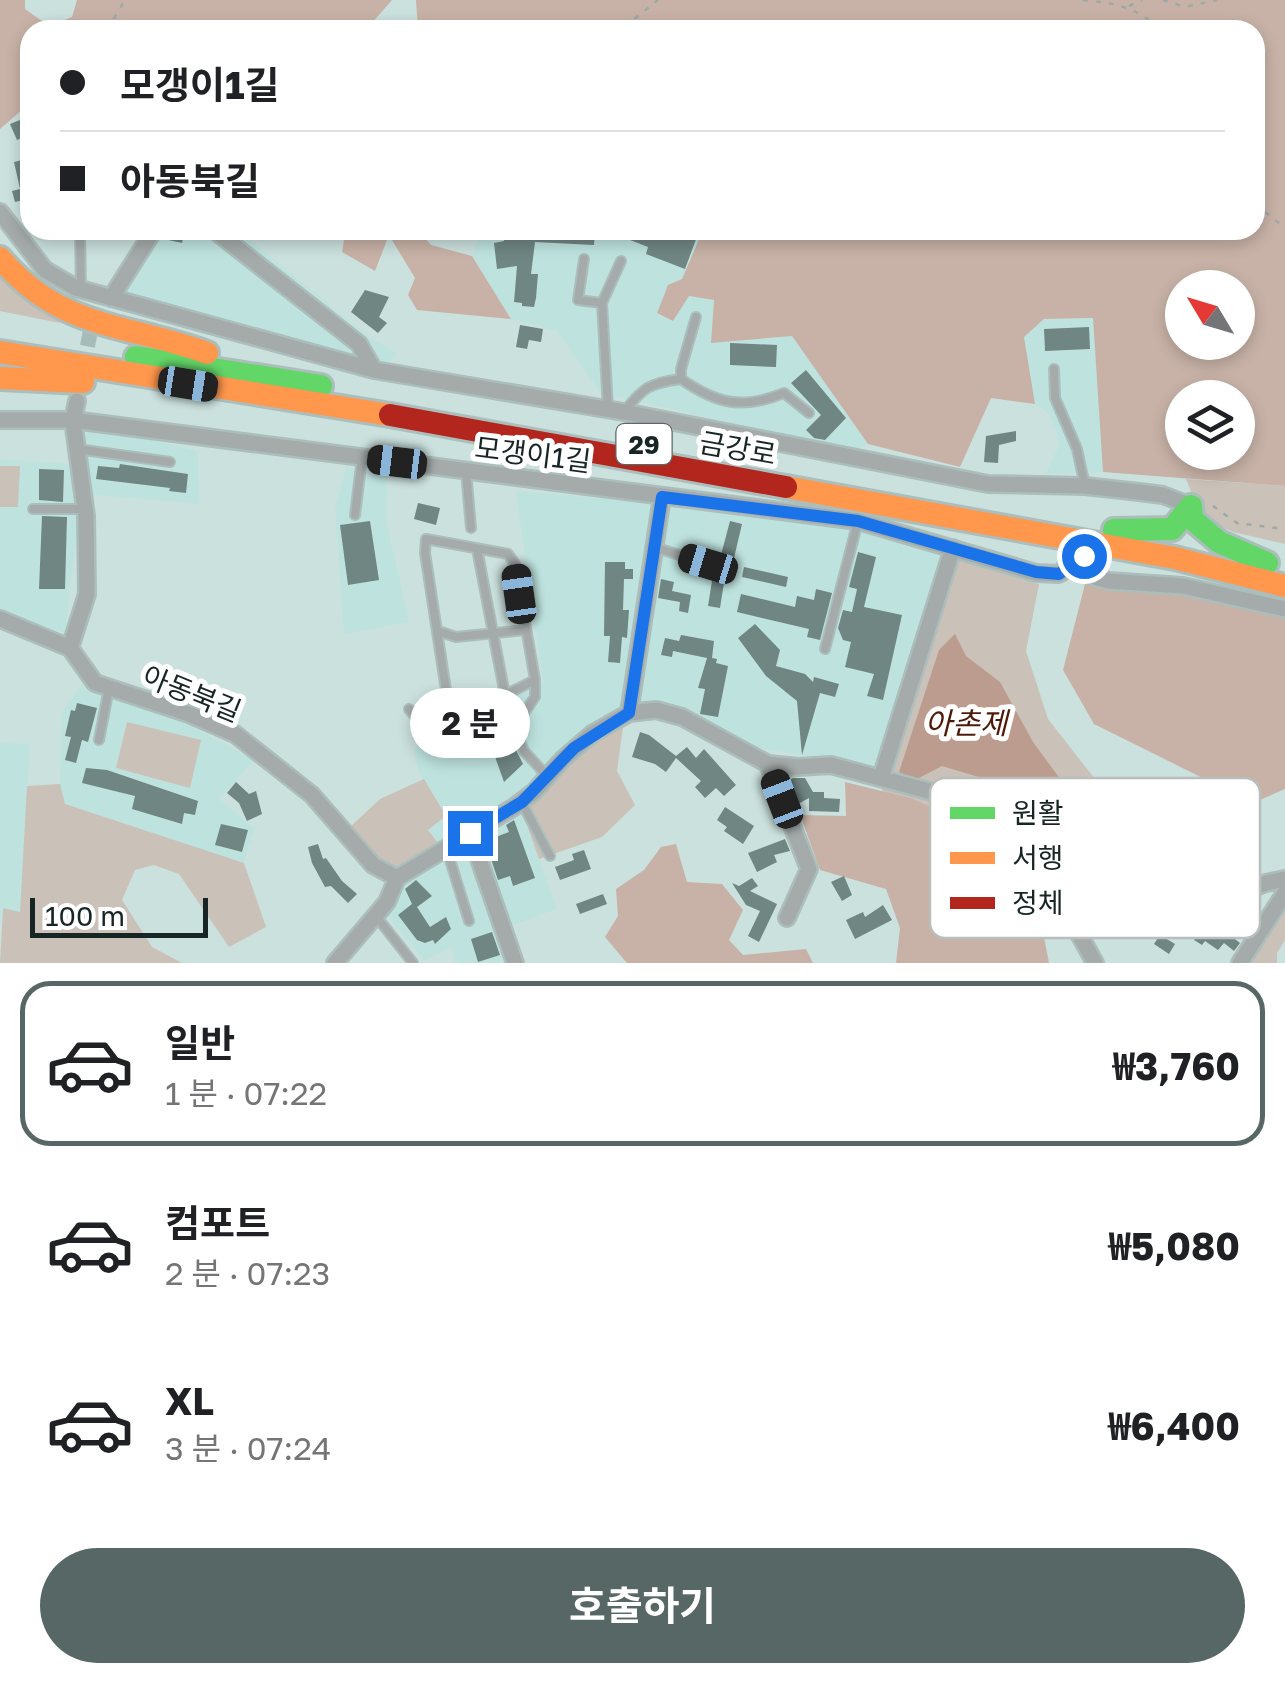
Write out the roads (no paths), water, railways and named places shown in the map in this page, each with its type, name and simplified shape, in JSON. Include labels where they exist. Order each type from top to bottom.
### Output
[{"type":"highway","points":[[0,258],[12,276],[50,306],[196,348],[259,375]]},
{"type":"highway","name":"금강로","points":[[0,338],[259,375],[1108,537],[1276,565]]},
{"type":"highway","name":"금강로","points":[[0,352],[372,412],[1032,532],[1108,537],[1285,586]]},
{"type":"highway","points":[[0,378],[78,382],[352,416],[372,412]]},
{"type":"highway","points":[[1108,537],[1172,528],[1192,512],[1219,542],[1276,565]]},
{"type":"street","points":[[0,212],[20,237]]},
{"type":"street","points":[[22,240],[46,270],[81,290],[374,370],[988,484],[1085,486],[1164,496],[1192,512]]},
{"type":"street","points":[[94,314],[147,240]]},
{"type":"street","points":[[227,240],[359,344],[374,370]]},
{"type":"street","points":[[70,648],[86,594],[85,509],[73,420],[77,400]]},
{"type":"street","name":"모갱이1길","points":[[0,420],[73,420],[858,521],[1036,572],[1059,574],[1066,568],[1108,581],[1183,586],[1285,610]]},
{"type":"street","points":[[632,470],[633,492]]},
{"type":"street","points":[[629,713],[662,497]]},
{"type":"street","points":[[1032,532],[1057,548],[1066,568],[1108,537]]},
{"type":"street","points":[[881,778],[953,548]]},
{"type":"street","name":"아동북길","points":[[0,620],[70,648],[95,683],[190,714],[235,734],[312,795],[374,865],[397,878]]},
{"type":"street","points":[[335,963],[387,902],[397,878],[522,802],[574,748],[629,713],[656,710],[682,717],[768,764],[831,765],[930,791]]},
{"type":"street","points":[[768,764],[809,869],[788,918]]},
{"type":"street","points":[[470,833],[515,963]]},
{"type":"street","points":[[1260,884],[1285,878]]},
{"type":"street","points":[[1260,932],[1285,893]]},
{"type":"street","points":[[1081,938],[1095,963]]},
{"type":"street","points":[[1240,963],[1256,938]]},
{"type":"lane","points":[[80,240],[81,290]]},
{"type":"lane","points":[[584,259],[578,300],[602,303]]},
{"type":"lane","points":[[620,416],[602,303],[621,262]]},
{"type":"lane","points":[[681,379],[696,317]]},
{"type":"lane","points":[[1054,369],[1055,398],[1077,449],[1085,486]]},
{"type":"lane","points":[[620,416],[638,394],[654,383],[681,379],[699,392],[741,404],[784,393],[808,412]]},
{"type":"lane","points":[[77,449],[170,462]]},
{"type":"lane","points":[[355,515],[362,458]]},
{"type":"lane","points":[[466,471],[471,528]]},
{"type":"lane","points":[[34,509],[85,509]]},
{"type":"lane","points":[[825,649],[858,521]]},
{"type":"lane","points":[[410,710],[420,722],[434,718],[448,703],[424,553],[426,539],[508,554],[515,564],[535,680],[535,697],[514,728],[524,750],[548,777]]},
{"type":"lane","points":[[654,547],[708,564]]},
{"type":"lane","points":[[476,549],[506,695]]},
{"type":"lane","points":[[438,631],[456,637],[525,630]]},
{"type":"lane","points":[[434,718],[444,725],[535,680]]},
{"type":"lane","points":[[99,740],[109,688]]},
{"type":"lane","points":[[522,802],[550,856]]},
{"type":"lane","points":[[446,846],[469,921]]},
{"type":"lane","points":[[376,916],[413,963]]},
{"type":"water","name":"아촌제","points":[[955,634],[966,656],[1000,682],[1033,742],[1060,778],[982,778],[942,766],[915,780],[899,772],[939,650]]},
{"type":"tunnel","points":[[83,369],[93,318]]},
{"type":"tunnel","points":[[627,427],[632,463]]}]
